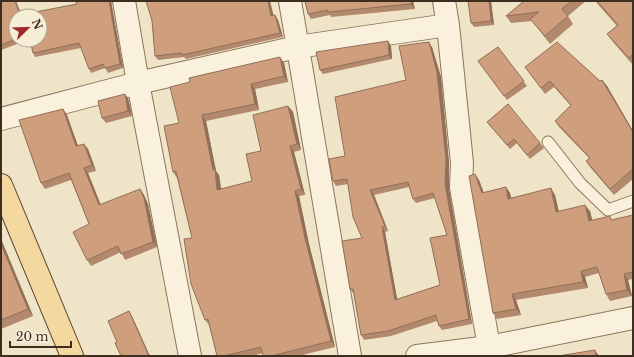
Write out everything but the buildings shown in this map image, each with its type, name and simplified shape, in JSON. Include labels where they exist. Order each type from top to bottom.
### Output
[{"type":"main road","points":[[1,185],[72,356]]},
{"type":"street","points":[[124,1],[138,83],[190,356]]},
{"type":"street","points":[[290,1],[350,356]]},
{"type":"street","points":[[444,1],[448,25],[462,163],[461,187],[489,347]]},
{"type":"street","points":[[1,119],[138,83],[297,47],[448,25]]},
{"type":"street","points":[[424,356],[489,347],[633,318]]},
{"type":"lane","points":[[548,142],[580,183],[608,210],[633,201]]}]
